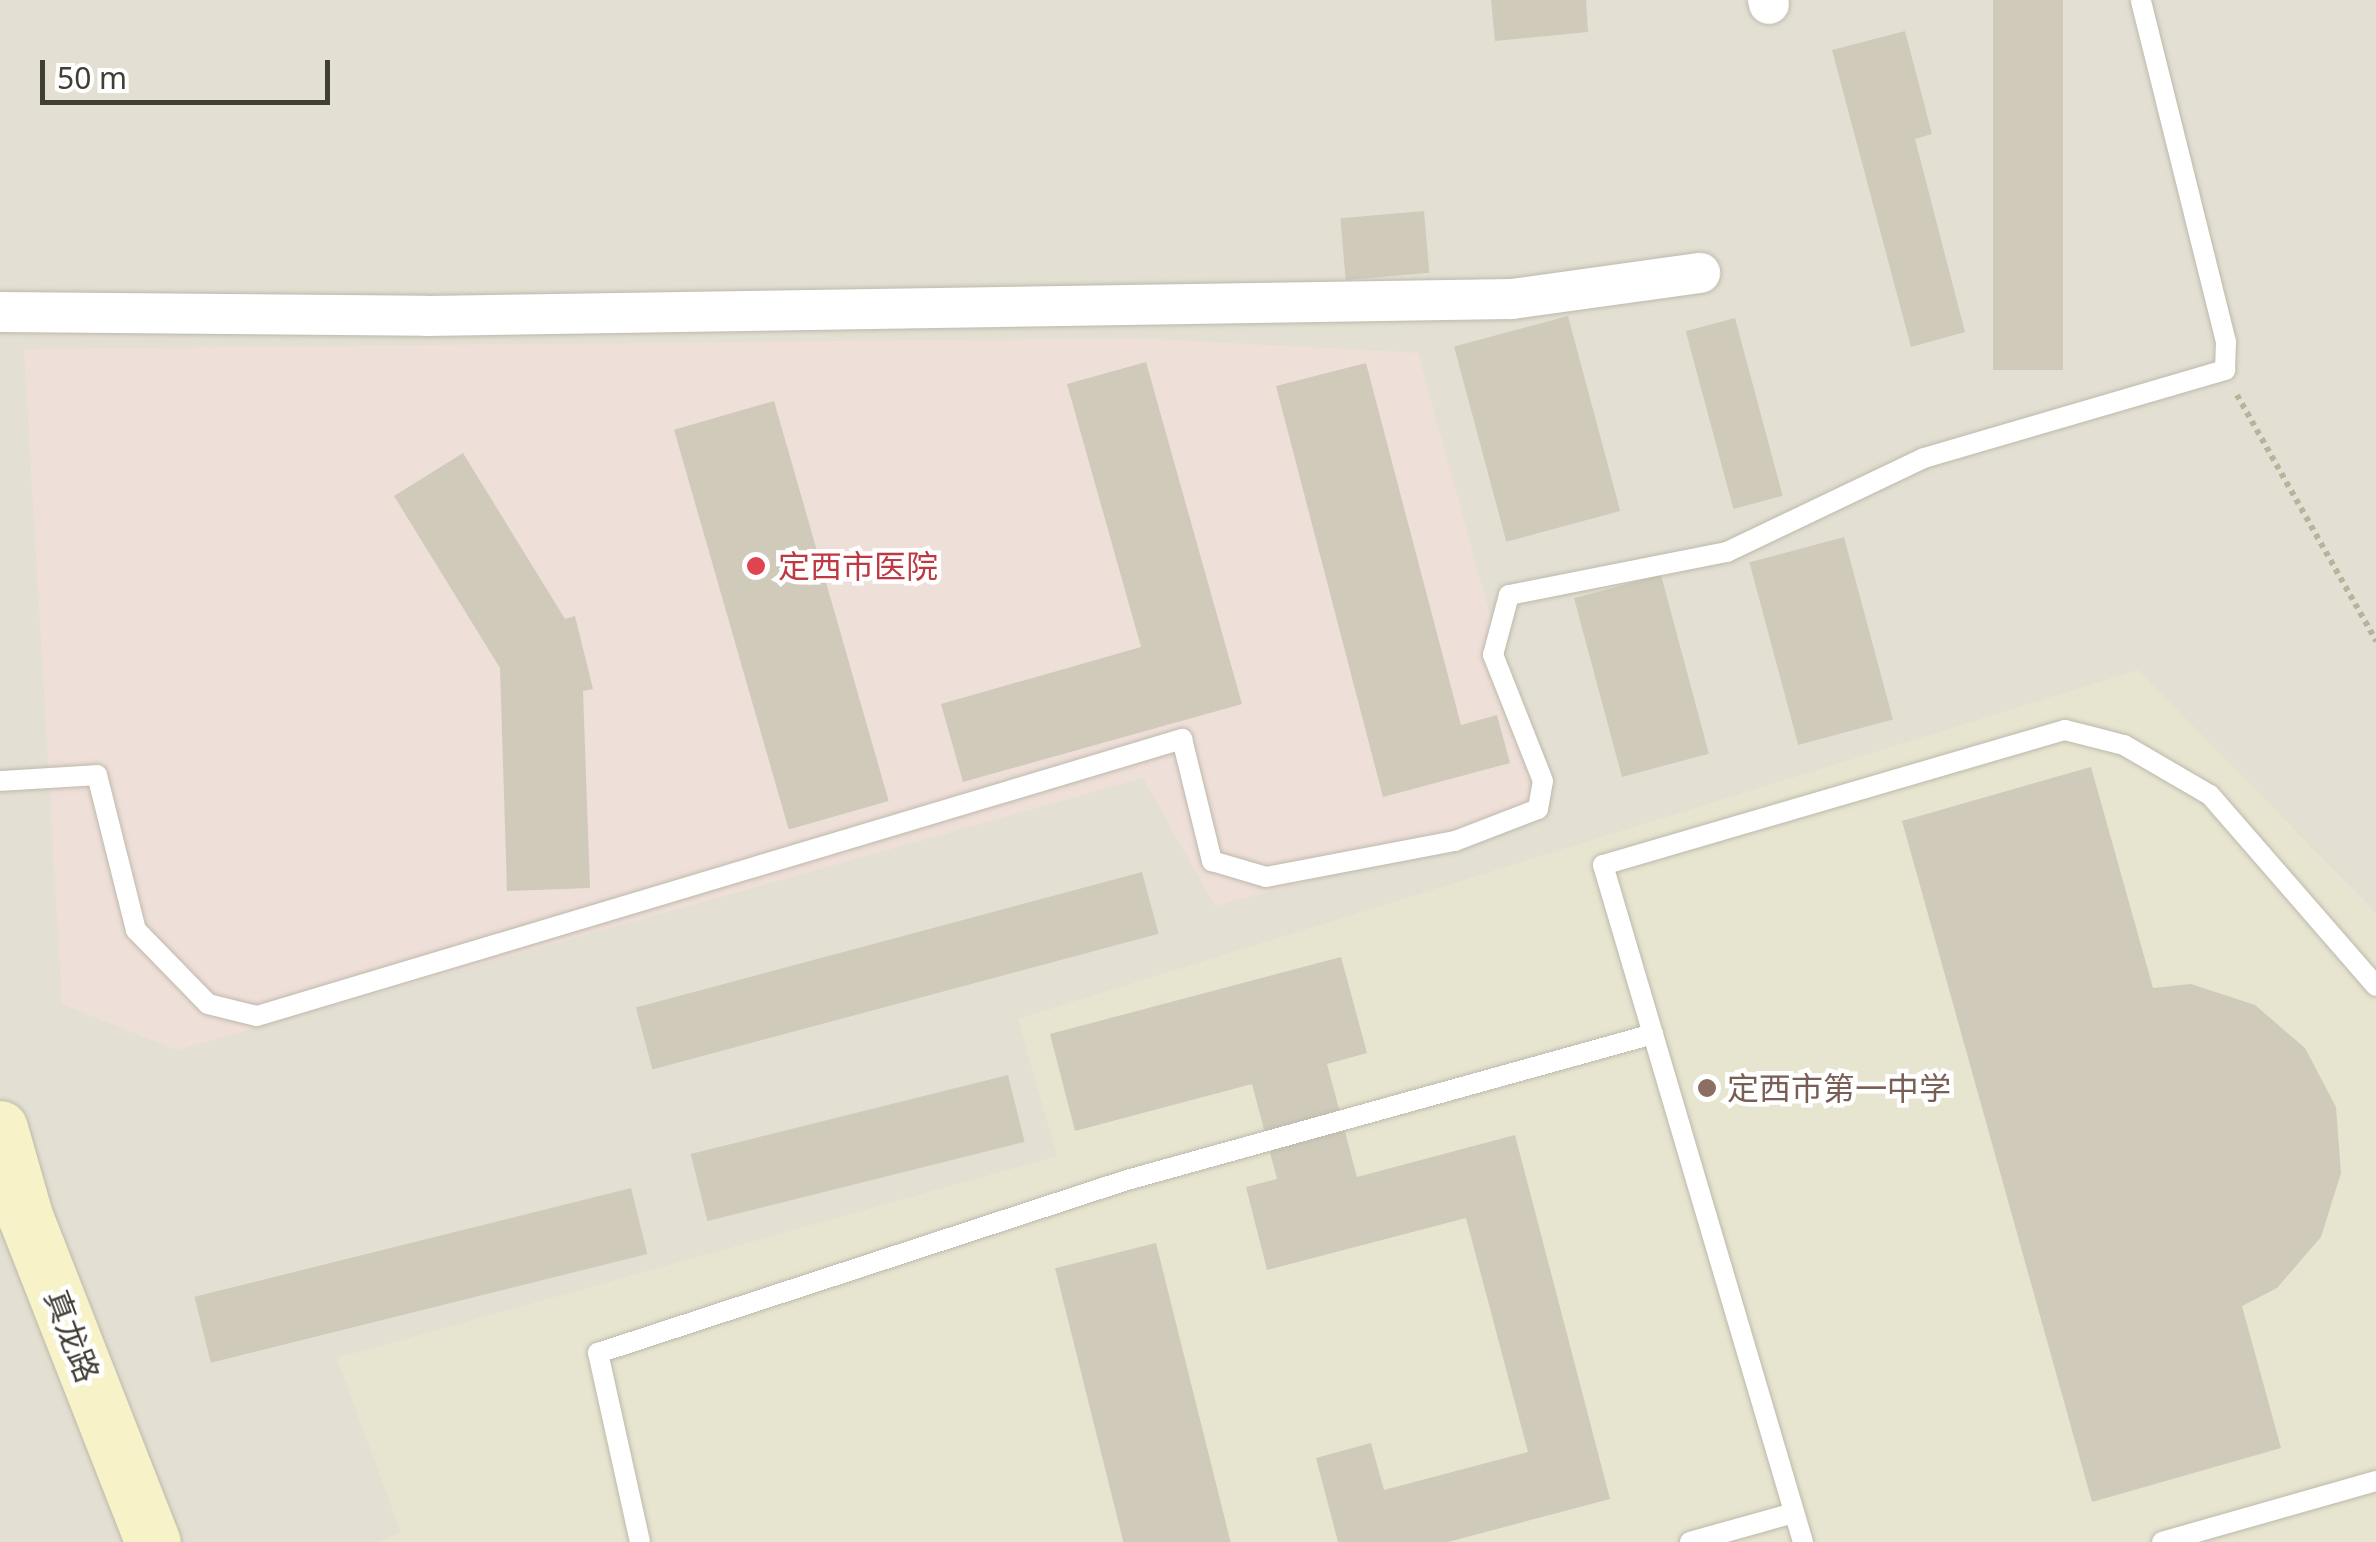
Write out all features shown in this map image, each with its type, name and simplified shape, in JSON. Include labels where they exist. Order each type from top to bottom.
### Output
[{"type":"main road","name":"真龙路","points":[[0,1128],[25,1216],[153,1542]]},
{"type":"street","points":[[0,312],[446,316],[1493,300],[1700,272]]},
{"type":"lane","points":[[0,781],[97,775],[136,930],[208,1004],[257,1016],[1182,739],[1212,861],[1266,877],[1348,865],[1455,841],[1538,809],[1543,780],[1493,655],[1509,595],[1727,552],[1924,458],[2225,370],[2226,342],[2141,0]]},
{"type":"lane","points":[[1803,1542],[1603,865],[2065,730],[2124,745],[2210,795],[2376,986]]},
{"type":"lane","points":[[640,1542],[598,1354],[1127,1180],[1653,1034]]},
{"type":"lane","points":[[2162,1542],[2376,1482]]},
{"type":"lane","points":[[1690,1542],[1794,1513]]},
{"type":"path","points":[[2225,370],[2264,451],[2307,511],[2344,595],[2376,641]]},
{"type":"shaded area","points":[[0,0],[2376,0],[2376,1542],[0,1542]]},
{"type":"shaded area","name":"定西市医院","points":[[1138,338],[1418,353],[1546,819],[1215,906],[1143,778],[177,1050],[62,1004],[24,349]]},
{"type":"shaded area","name":"定西市第一中学","points":[[2138,670],[2376,913],[2376,1542],[378,1542],[401,1533],[337,1358],[1057,1156],[1018,1019]]},
{"type":"building","points":[[1491,0],[1586,0],[1588,32],[1495,41]]},
{"type":"building","points":[[1993,0],[2063,0],[2063,370],[1993,370]]},
{"type":"building","points":[[1905,31],[1932,134],[1915,139],[1965,332],[1911,347],[1832,50]]},
{"type":"building","points":[[1424,211],[1429,273],[1346,280],[1340,218]]},
{"type":"building","points":[[1568,316],[1620,511],[1506,542],[1454,347]]},
{"type":"building","points":[[1735,318],[1783,496],[1733,509],[1686,331]]},
{"type":"building","points":[[1146,362],[1242,704],[963,782],[941,704],[1141,647],[1067,384]]},
{"type":"building","points":[[1366,363],[1461,725],[1497,715],[1510,763],[1383,797],[1276,386]]},
{"type":"building","points":[[774,401],[889,801],[789,830],[674,430]]},
{"type":"building","points":[[463,453],[565,619],[575,616],[593,689],[583,691],[590,888],[507,891],[500,668],[394,496]]},
{"type":"building","points":[[1844,537],[1893,720],[1798,745],[1749,562]]},
{"type":"building","points":[[1661,575],[1709,754],[1622,777],[1574,598]]},
{"type":"building","points":[[2091,767],[2153,988],[2191,984],[2255,1005],[2305,1048],[2336,1107],[2341,1173],[2321,1237],[2277,1288],[2242,1306],[2281,1448],[2092,1502],[1902,821]]},
{"type":"building","points":[[1142,872],[1159,934],[652,1069],[636,1008]]},
{"type":"building","points":[[1341,957],[1367,1053],[1327,1064],[1357,1177],[1515,1135],[1610,1499],[1448,1542],[1338,1542],[1316,1458],[1371,1443],[1384,1490],[1528,1452],[1466,1218],[1267,1270],[1246,1187],[1277,1179],[1252,1084],[1075,1131],[1050,1034]]},
{"type":"building","points":[[1008,1075],[1025,1142],[707,1221],[691,1154]]},
{"type":"building","points":[[631,1188],[647,1254],[211,1363],[194,1297]]},
{"type":"building","points":[[1156,1243],[1231,1542],[1123,1542],[1055,1268]]},
{"type":"place","name":"定西市医院","points":[[756,566]]},
{"type":"place","name":"定西市第一中学","points":[[1707,1088]]}]
